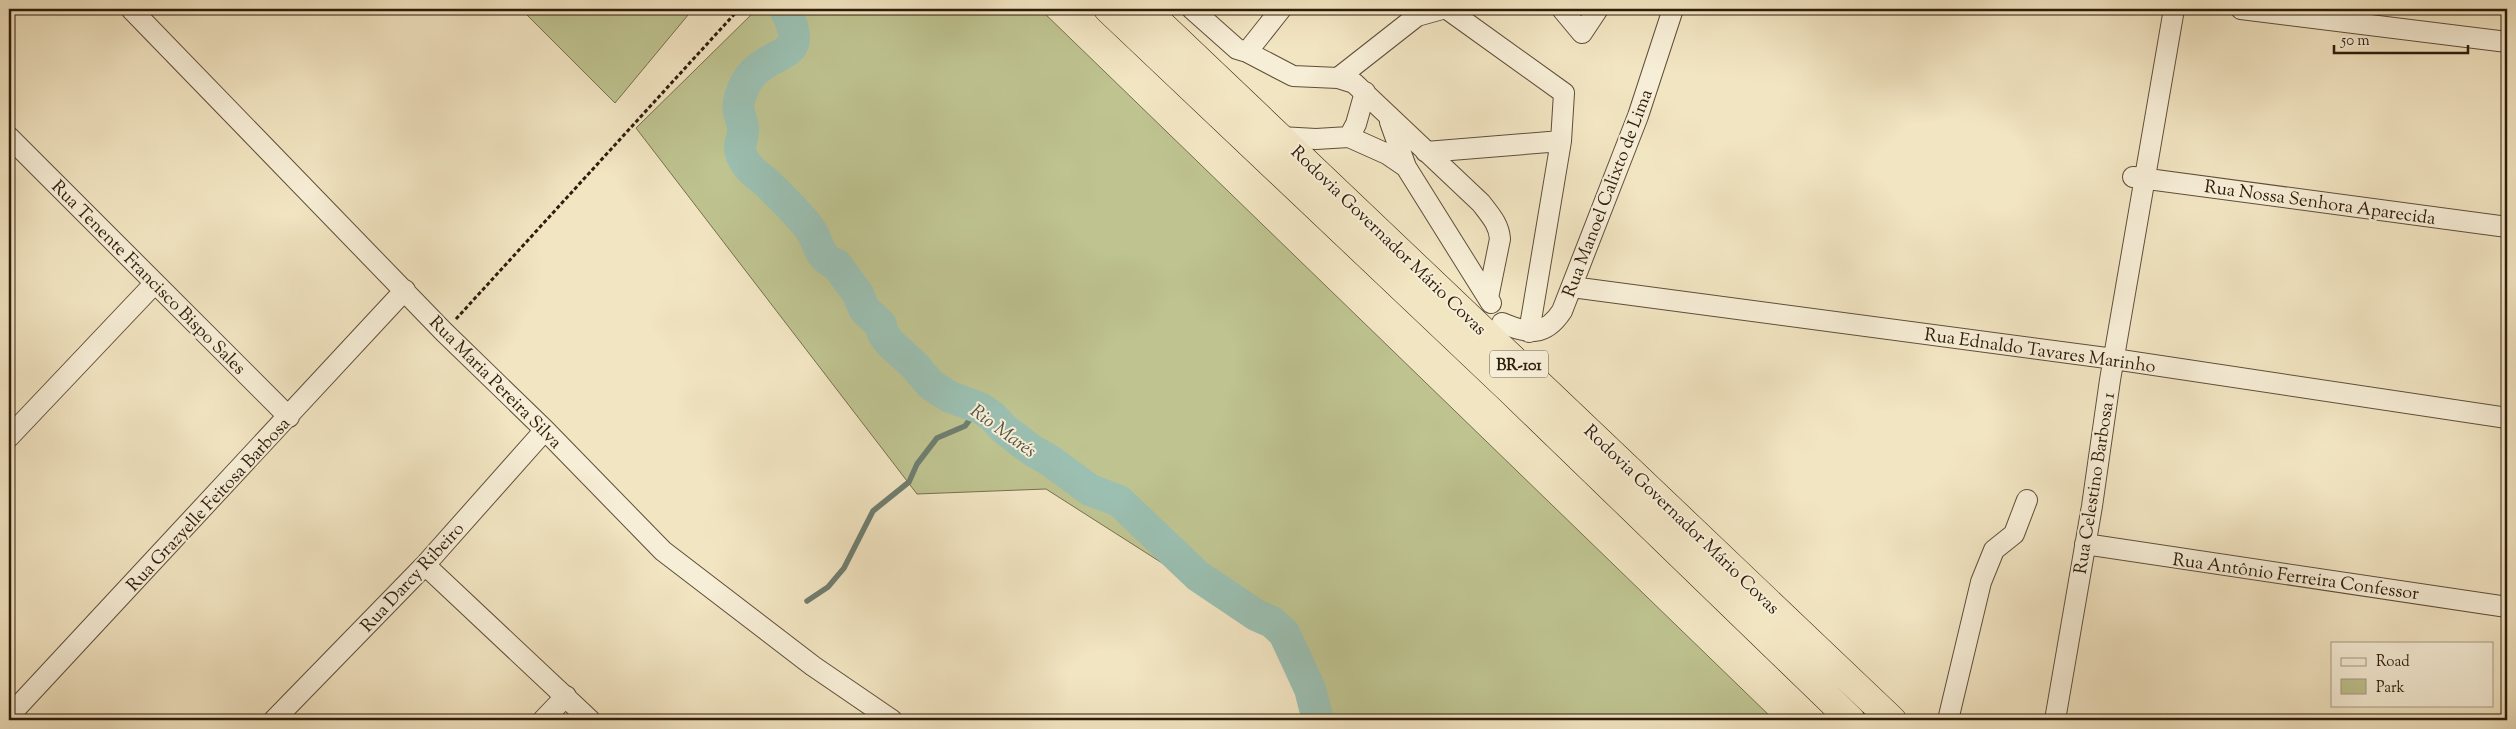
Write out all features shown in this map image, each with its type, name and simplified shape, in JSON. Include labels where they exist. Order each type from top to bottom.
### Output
[{"type":"highway","name":"Rodovia Governador Mário Covas","points":[[1108,9],[1502,382],[1845,716]]},
{"type":"highway","name":"Rodovia Governador Mário Covas","points":[[1145,9],[1892,720]]},
{"type":"street","name":"Rua Maria Pereira Silva","points":[[131,9],[444,332],[545,430],[663,551],[813,666],[892,720]]},
{"type":"street","points":[[1192,9],[1237,50],[1247,52],[1293,76],[1338,78],[1354,83],[1365,92],[1388,118],[1480,204],[1496,222],[1500,239],[1488,298]]},
{"type":"street","points":[[1205,9],[1242,42],[1247,52]]},
{"type":"street","points":[[1247,52],[1281,9]]},
{"type":"street","points":[[1338,78],[1416,16],[1442,9]]},
{"type":"street","points":[[1447,9],[1564,93],[1561,141],[1529,332],[1502,323]]},
{"type":"street","points":[[1562,9],[1582,33],[1598,9]]},
{"type":"street","name":"Rua Manoel Calixto de Lima","points":[[1529,332],[1540,331],[1556,321],[1562,311],[1638,116],[1673,9]]},
{"type":"street","name":"Rua Celestino Barbosa 1","points":[[2055,720],[2114,359],[2139,177],[2174,9]]},
{"type":"street","points":[[2241,9],[2507,42]]},
{"type":"street","points":[[1349,137],[1356,124],[1365,92]]},
{"type":"street","points":[[1388,118],[1406,168],[1488,298],[1531,375]]},
{"type":"street","points":[[1280,137],[1316,140],[1349,137],[1386,154],[1406,168]]},
{"type":"street","points":[[1426,152],[1561,141]]},
{"type":"street","name":"Rua Tenente Francisco Bispo Sales","points":[[11,145],[155,283],[289,417]]},
{"type":"street","name":"Rua Nossa Senhora Aparecida","points":[[2139,177],[2507,227]]},
{"type":"street","points":[[9,437],[155,283]]},
{"type":"street","name":"Rua Ednaldo Tavares Marinho","points":[[1572,287],[2114,359],[2507,418]]},
{"type":"street","name":"Rua Grazyelle Feitosa Barbosa","points":[[9,716],[289,417],[404,290]]},
{"type":"street","name":"Rua Darcy Ribeiro","points":[[274,720],[425,565],[545,430]]},
{"type":"street","points":[[1948,720],[1981,582],[1994,550],[2014,534],[2027,500]]},
{"type":"street","name":"Rua Antônio Ferreira Confessor","points":[[2085,544],[2507,607]]},
{"type":"street","points":[[425,565],[590,720]]},
{"type":"street","points":[[543,720],[566,696]]},
{"type":"path","points":[[444,332],[739,9]]},
{"type":"green space","points":[[521,9],[693,9],[615,103]]},
{"type":"green space","points":[[757,9],[1040,9],[1774,720],[1313,720],[1275,635],[1046,489],[917,494],[636,128]]},
{"type":"waterway","name":"Rio Marés","points":[[785,9],[792,25],[793,44],[788,50],[764,64],[752,74],[740,97],[738,107],[743,125],[740,150],[746,163],[805,223],[813,234],[823,255],[830,262],[836,264],[858,294],[864,309],[881,325],[883,334],[931,385],[950,397],[980,408],[1033,451],[1049,460],[1090,490],[1119,501],[1198,576],[1256,615],[1272,622],[1284,633],[1310,689],[1318,720]]},
{"type":"waterway","points":[[807,601],[828,587],[844,568],[873,511],[909,482],[917,464],[937,438],[965,426],[971,418],[972,406]]}]
